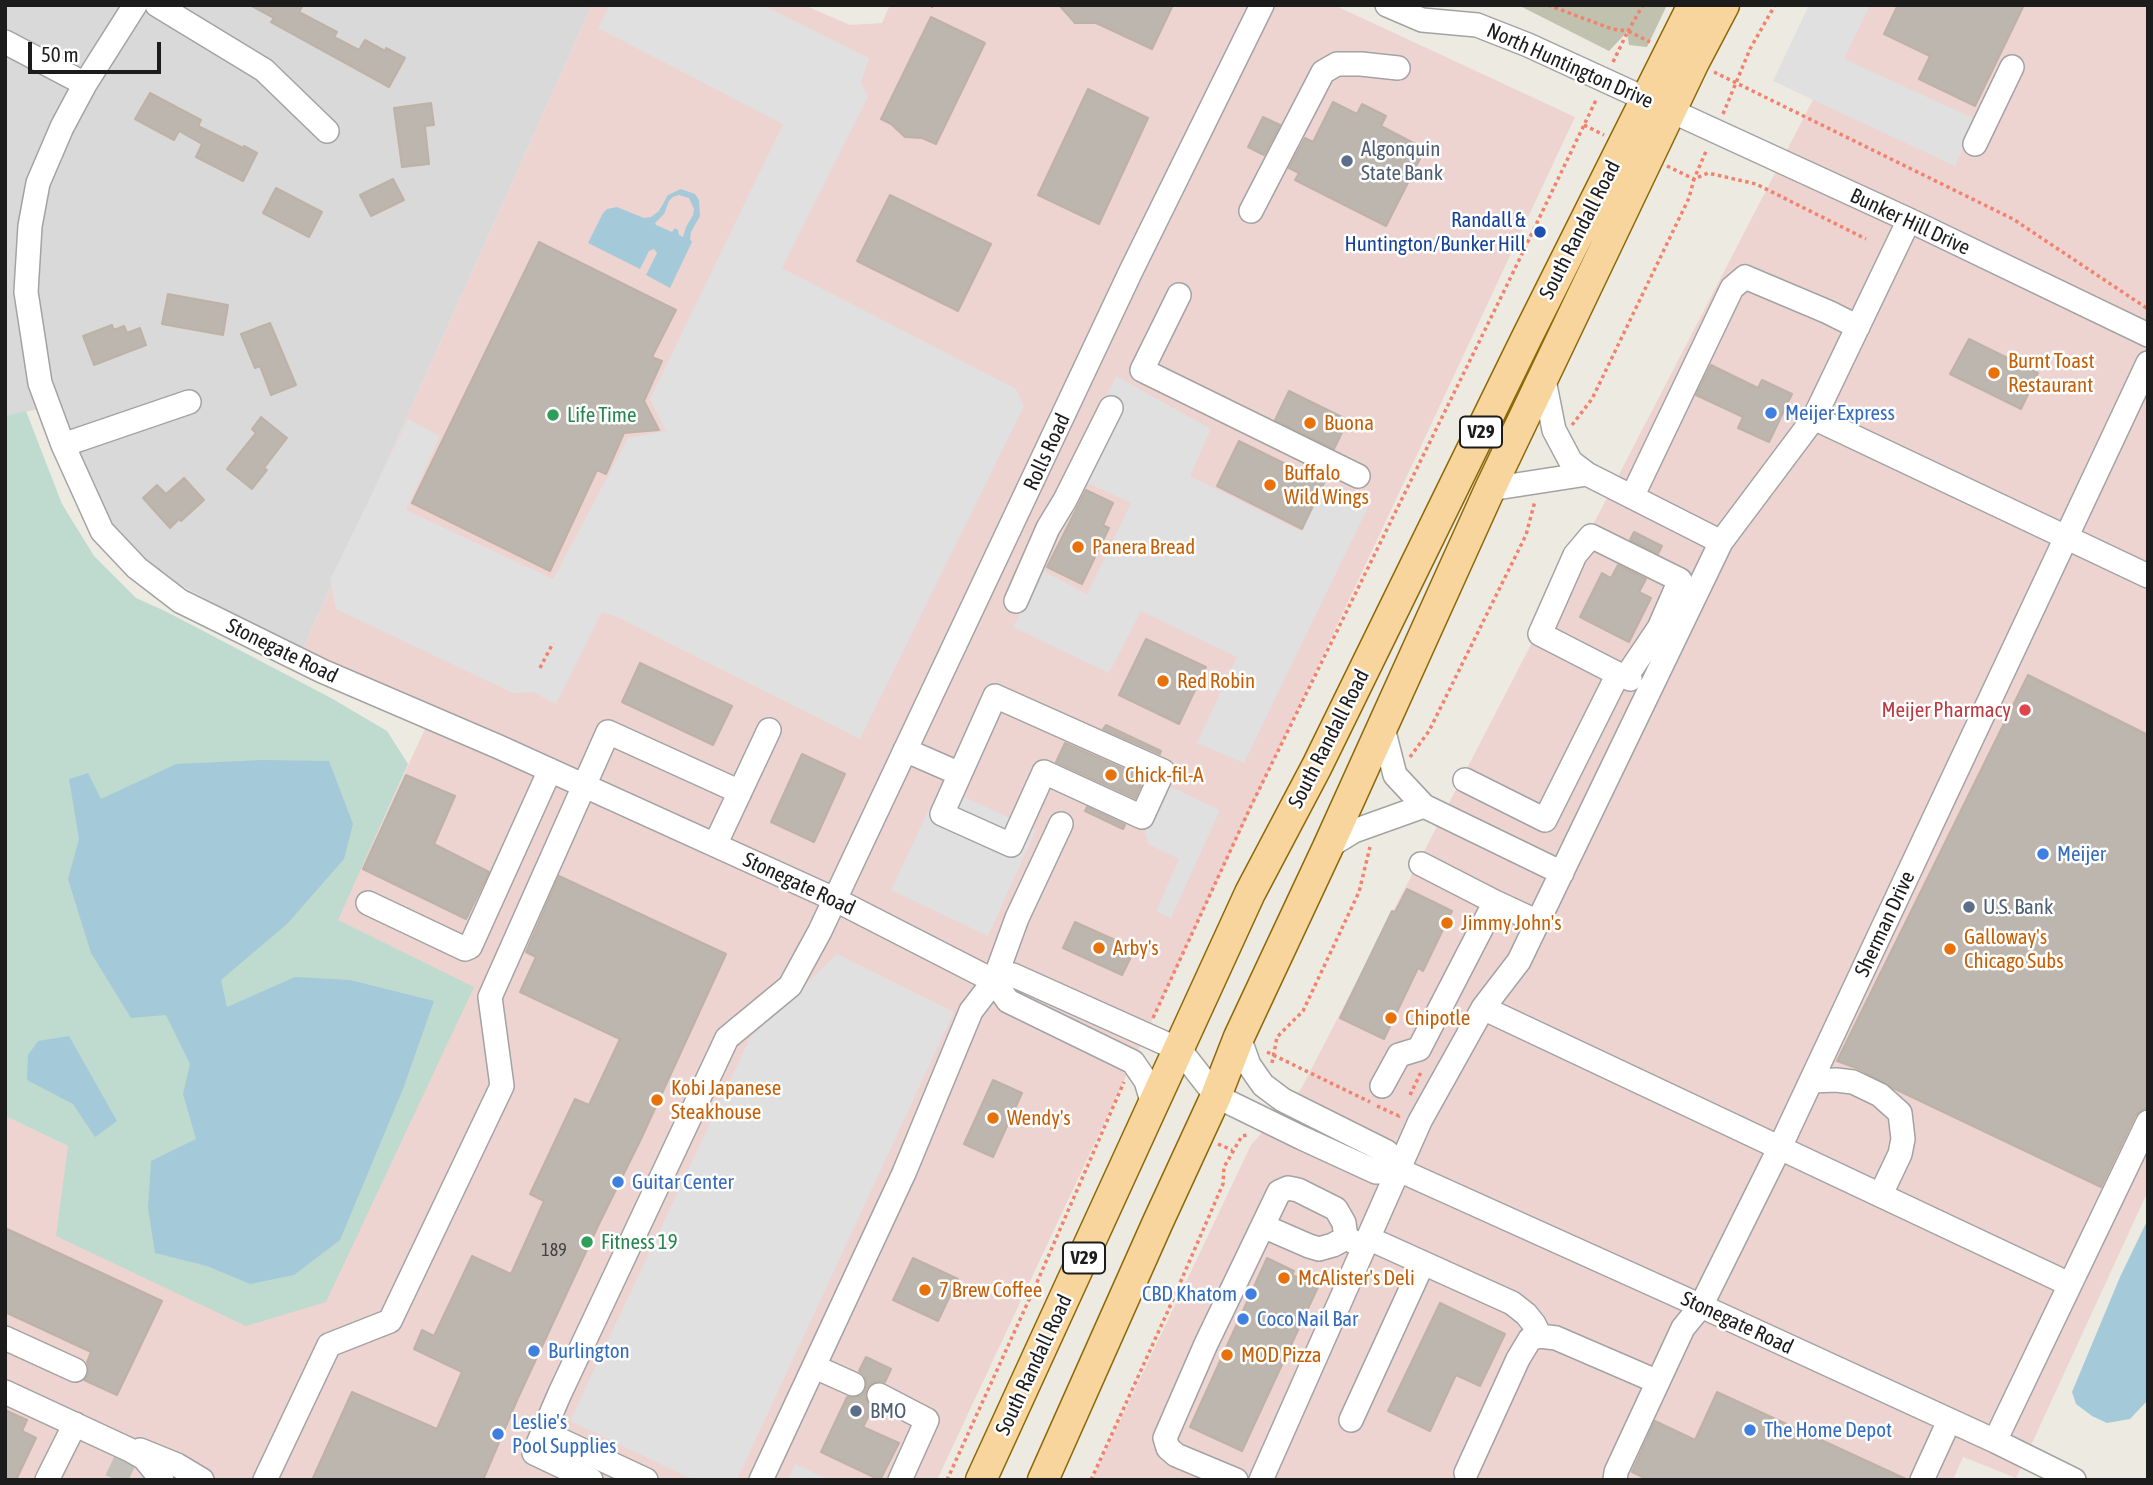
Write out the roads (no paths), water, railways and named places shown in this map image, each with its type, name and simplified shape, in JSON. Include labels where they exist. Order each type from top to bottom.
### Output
[{"type":"main road","name":"South Randall Road","points":[[1043,1480],[1216,1096],[1239,1037],[1544,375],[1658,105],[1693,5]]},
{"type":"main road","name":"South Randall Road","points":[[981,1480],[1250,893],[1658,105],[1724,5]]},
{"type":"street","name":"Stonegate Road","points":[[135,5],[85,84],[62,127],[38,183],[15,291],[40,383],[62,445],[102,530],[136,568],[180,601],[322,671],[715,845],[834,900],[994,981],[1008,1001],[1133,1062],[1146,1081],[1153,1108]]},
{"type":"street","points":[[158,5],[264,70],[327,131]]},
{"type":"street","name":"Rolls Road","points":[[591,1480],[534,1453],[543,1432],[727,1038],[790,986],[834,900],[1131,271],[1262,5]]},
{"type":"street","name":"North Huntington Drive","points":[[1387,5],[1422,20],[1477,25],[1528,45],[1658,105]]},
{"type":"street","points":[[5,42],[85,84]]},
{"type":"street","points":[[1251,211],[1323,72],[1337,64],[1398,68]]},
{"type":"street","points":[[1975,144],[2012,66]]},
{"type":"street","name":"Bunker Hill Drive","points":[[1658,105],[1909,220],[2148,335]]},
{"type":"street","points":[[1261,1480],[1360,1241],[1399,1170],[1420,1121],[1483,1008],[1519,961],[1721,542],[1814,418],[1909,220]]},
{"type":"street","points":[[1632,497],[1732,288],[1745,277],[1858,327]]},
{"type":"street","points":[[1179,295],[1142,370],[1357,476]]},
{"type":"street","name":"Sherman Drive","points":[[1615,1480],[1616,1472],[1683,1328],[1702,1306],[1780,1147],[2148,363]]},
{"type":"street","points":[[1544,375],[1554,430],[1571,462],[1587,474],[1721,542]]},
{"type":"street","points":[[62,445],[190,402]]},
{"type":"street","points":[[1016,601],[1048,528],[1111,408]]},
{"type":"street","points":[[1814,418],[2148,576]]},
{"type":"street","points":[[1490,489],[1587,474]]},
{"type":"street","points":[[1465,780],[1545,820],[1622,676],[1659,628],[1680,580],[1591,536],[1575,555],[1539,634],[1622,676],[1650,690]]},
{"type":"street","points":[[995,696],[1163,771],[1142,817],[1044,772],[1011,845],[942,814],[960,774],[995,696]]},
{"type":"street","points":[[1383,728],[1395,775],[1424,806],[1562,873]]},
{"type":"street","points":[[715,845],[769,730]]},
{"type":"street","points":[[265,1480],[329,1345],[390,1321],[502,1086],[490,997],[608,733],[740,792]]},
{"type":"street","points":[[905,750],[960,774]]},
{"type":"street","points":[[368,903],[465,949],[470,947],[550,770]]},
{"type":"street","points":[[1328,847],[1354,831],[1424,806]]},
{"type":"street","points":[[761,1480],[904,1174],[971,1011],[994,981],[1017,918],[1061,824]]},
{"type":"street","points":[[1421,864],[1538,922]]},
{"type":"street","points":[[1382,1086],[1399,1055],[1419,1049],[1495,902]]},
{"type":"street","name":"Stonegate Road","points":[[994,981],[1013,975],[1180,1050],[1216,1096],[1376,1172],[1399,1170],[1702,1306],[2074,1480]]},
{"type":"street","points":[[1483,1008],[2069,1283]]},
{"type":"street","points":[[1436,1015],[1469,1032]]},
{"type":"street","name":"Stonegate Road","points":[[1239,1037],[1249,1065],[1263,1086],[1283,1100],[1387,1152],[1399,1170]]},
{"type":"street","points":[[1811,1082],[1853,1082],[1880,1095],[1900,1113],[1903,1139],[1900,1154],[1881,1194]]},
{"type":"street","points":[[1995,1441],[2148,1122]]},
{"type":"street","points":[[1236,1480],[1176,1455],[1168,1448],[1165,1438],[1206,1344],[1279,1192],[1288,1188],[1298,1190],[1336,1209],[1360,1241]]},
{"type":"street","points":[[1263,1226],[1319,1249],[1360,1241],[1423,1262],[1512,1303],[1526,1314],[1540,1336]]},
{"type":"street","points":[[1352,1420],[1423,1262]]},
{"type":"street","points":[[1466,1473],[1530,1339],[1540,1336],[1556,1338],[1658,1382]]},
{"type":"street","points":[[5,1338],[75,1370]]},
{"type":"street","points":[[815,1367],[853,1384]]},
{"type":"street","points":[[5,1392],[145,1458],[162,1480]]},
{"type":"street","points":[[879,1395],[927,1420],[900,1480]]},
{"type":"street","points":[[1922,1480],[1949,1421]]},
{"type":"street","points":[[47,1480],[75,1424]]},
{"type":"street","points":[[543,1432],[646,1480]]},
{"type":"street","points":[[130,1450],[142,1450],[177,1465],[202,1480]]},
{"type":"water","points":[[681,189],[695,194],[699,200],[700,216],[691,232],[692,242],[670,288],[646,275],[657,253],[654,249],[649,251],[640,269],[588,243],[607,209],[617,207],[644,218],[651,217],[659,211],[668,195]],"holes":[[[679,195],[689,198],[694,209],[683,237],[675,228],[672,232],[656,225],[673,197]]]},
{"type":"water","points":[[262,760],[329,761],[353,824],[344,859],[287,924],[221,980],[227,1007],[295,977],[350,980],[434,1001],[403,1089],[340,1240],[294,1275],[250,1284],[207,1266],[155,1253],[148,1208],[151,1161],[196,1139],[183,1094],[190,1064],[166,1015],[131,1018],[91,953],[68,879],[79,839],[69,779],[88,773],[101,799],[176,764]]},
{"type":"water","points":[[69,1036],[117,1121],[95,1137],[73,1104],[27,1080],[28,1055],[38,1041]]},
{"type":"water","points":[[2148,1219],[2148,1400],[2130,1419],[2107,1423],[2076,1404],[2072,1392],[2120,1277]]},
{"type":"tunnel","points":[[116,1480],[130,1450]]},
{"type":"place","name":"Algonquin State Bank","points":[[1347,161]]},
{"type":"place","name":"Randall & Huntington/Bunker Hill","points":[[1540,232]]},
{"type":"place","name":"Burnt Toast Restaurant","points":[[1994,373]]},
{"type":"place","name":"Meijer Express","points":[[1771,413]]},
{"type":"place","name":"Life Time","points":[[553,415]]},
{"type":"place","name":"Buona","points":[[1310,423]]},
{"type":"place","name":"Buffalo Wild Wings","points":[[1270,485]]},
{"type":"place","name":"Panera Bread","points":[[1078,547]]},
{"type":"place","name":"Red Robin","points":[[1163,681]]},
{"type":"place","name":"Meijer Pharmacy","points":[[2025,710]]},
{"type":"place","name":"Chick-fil-A","points":[[1111,775]]},
{"type":"place","name":"Meijer","points":[[2043,854]]},
{"type":"place","name":"U.S. Bank","points":[[1969,907]]},
{"type":"place","name":"Jimmy John's","points":[[1447,923]]},
{"type":"place","name":"Arby's","points":[[1099,948]]},
{"type":"place","name":"Galloway's Chicago Subs","points":[[1950,949]]},
{"type":"place","name":"Chipotle","points":[[1391,1018]]},
{"type":"place","name":"Kobi Japanese Steakhouse","points":[[657,1100]]},
{"type":"place","name":"Wendy's","points":[[993,1118]]},
{"type":"place","name":"Guitar Center","points":[[618,1182]]},
{"type":"place","name":"Fitness 19","points":[[587,1242]]},
{"type":"place","name":"McAlister's Deli","points":[[1284,1278]]},
{"type":"place","name":"7 Brew Coffee","points":[[925,1290]]},
{"type":"place","name":"CBD Khatom","points":[[1251,1294]]},
{"type":"place","name":"Coco Nail Bar","points":[[1243,1319]]},
{"type":"place","name":"Burlington","points":[[534,1351]]},
{"type":"place","name":"MOD Pizza","points":[[1227,1355]]},
{"type":"place","name":"BMO","points":[[856,1411]]},
{"type":"place","name":"The Home Depot","points":[[1750,1430]]},
{"type":"place","name":"Leslie's Pool Supplies","points":[[498,1434]]}]
